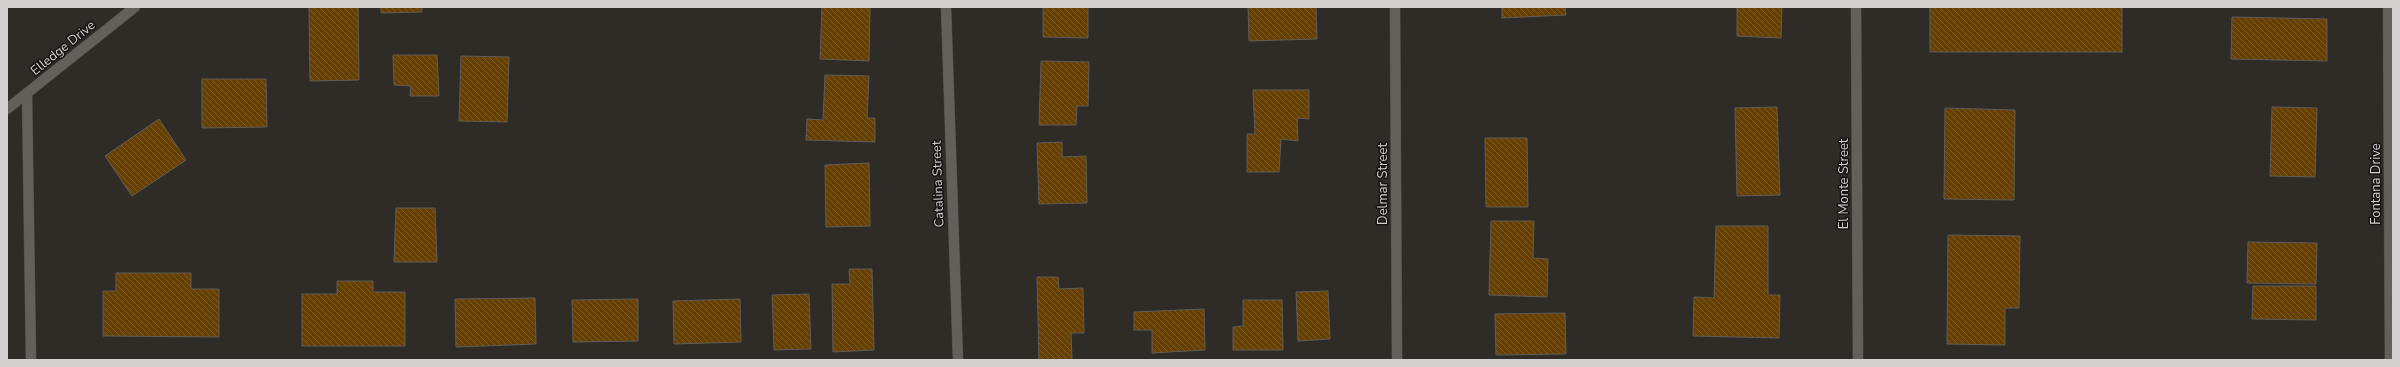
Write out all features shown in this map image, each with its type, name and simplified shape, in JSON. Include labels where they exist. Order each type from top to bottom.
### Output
[{"type":"street","name":"Elledge Drive","points":[[7,109],[135,7]]},
{"type":"street","name":"Catalina Street","points":[[946,7],[958,360]]},
{"type":"street","name":"Delmar Street","points":[[1395,7],[1397,360]]},
{"type":"street","name":"El Monte Street","points":[[1856,7],[1858,360]]},
{"type":"street","name":"Fontana Drive","points":[[2388,7],[2390,360]]},
{"type":"street","points":[[27,94],[31,360]]},
{"type":"building","points":[[309,7],[358,7],[359,80],[310,81]]},
{"type":"building","points":[[381,7],[422,7],[422,12],[381,13]]},
{"type":"building","points":[[822,7],[870,7],[869,61],[820,59]]},
{"type":"building","points":[[1043,7],[1088,7],[1088,38],[1043,37]]},
{"type":"building","points":[[1248,7],[1316,7],[1317,39],[1249,41]]},
{"type":"building","points":[[1502,7],[1565,7],[1566,15],[1502,18]]},
{"type":"building","points":[[1737,7],[1782,7],[1781,38],[1737,36]]},
{"type":"building","points":[[1930,7],[2122,7],[2122,52],[1930,52]]},
{"type":"building","points":[[2232,17],[2327,19],[2327,61],[2231,59]]},
{"type":"building","points":[[393,55],[437,55],[439,96],[410,96],[411,86],[394,85]]},
{"type":"building","points":[[461,56],[509,57],[507,122],[459,121]]},
{"type":"building","points":[[1041,61],[1089,62],[1088,106],[1077,106],[1076,125],[1039,125]]},
{"type":"building","points":[[825,75],[869,76],[867,118],[875,118],[875,142],[806,140],[807,119],[823,120]]},
{"type":"building","points":[[202,79],[266,79],[267,127],[202,128]]},
{"type":"building","points":[[1253,90],[1309,90],[1309,119],[1297,118],[1298,141],[1281,139],[1279,172],[1247,172],[1247,134],[1255,134]]},
{"type":"building","points":[[1777,107],[1780,195],[1737,196],[1735,108]]},
{"type":"building","points":[[2272,107],[2317,108],[2315,177],[2270,176]]},
{"type":"building","points":[[1945,108],[2015,110],[2014,200],[1944,199]]},
{"type":"building","points":[[159,119],[186,160],[132,196],[105,156]]},
{"type":"building","points":[[1485,138],[1527,138],[1528,207],[1486,207]]},
{"type":"building","points":[[1062,142],[1062,157],[1086,156],[1087,203],[1039,204],[1037,143]]},
{"type":"building","points":[[869,163],[870,226],[826,227],[825,165]]},
{"type":"building","points":[[396,208],[435,208],[437,262],[394,262]]},
{"type":"building","points":[[1491,221],[1534,221],[1533,258],[1548,259],[1547,297],[1489,295]]},
{"type":"building","points":[[1716,226],[1768,226],[1768,295],[1780,295],[1779,338],[1693,336],[1694,297],[1714,298]]},
{"type":"building","points":[[1948,235],[2020,236],[2019,308],[2005,308],[2005,345],[1947,344]]},
{"type":"building","points":[[2248,242],[2317,243],[2316,284],[2247,283]]},
{"type":"building","points":[[849,269],[872,269],[874,350],[833,352],[832,284],[850,284]]},
{"type":"building","points":[[116,273],[191,273],[191,289],[219,289],[219,337],[103,336],[103,291],[116,291]]},
{"type":"building","points":[[1037,277],[1058,277],[1059,289],[1083,288],[1084,333],[1071,333],[1072,360],[1039,360]]},
{"type":"building","points":[[337,281],[373,281],[373,292],[405,292],[405,346],[302,346],[302,294],[337,294]]},
{"type":"building","points":[[2253,286],[2316,286],[2316,320],[2252,319]]},
{"type":"building","points":[[1328,291],[1330,339],[1298,341],[1296,292]]},
{"type":"building","points":[[809,294],[811,349],[774,350],[772,295]]},
{"type":"building","points":[[535,298],[536,344],[456,347],[455,299]]},
{"type":"building","points":[[638,299],[638,341],[573,342],[572,300]]},
{"type":"building","points":[[740,299],[741,342],[674,344],[673,301]]},
{"type":"building","points":[[1243,300],[1282,300],[1283,350],[1233,350],[1233,327],[1243,326]]},
{"type":"building","points":[[1204,309],[1205,350],[1152,353],[1152,330],[1134,330],[1134,312]]},
{"type":"building","points":[[1565,313],[1566,354],[1496,355],[1495,314]]}]
